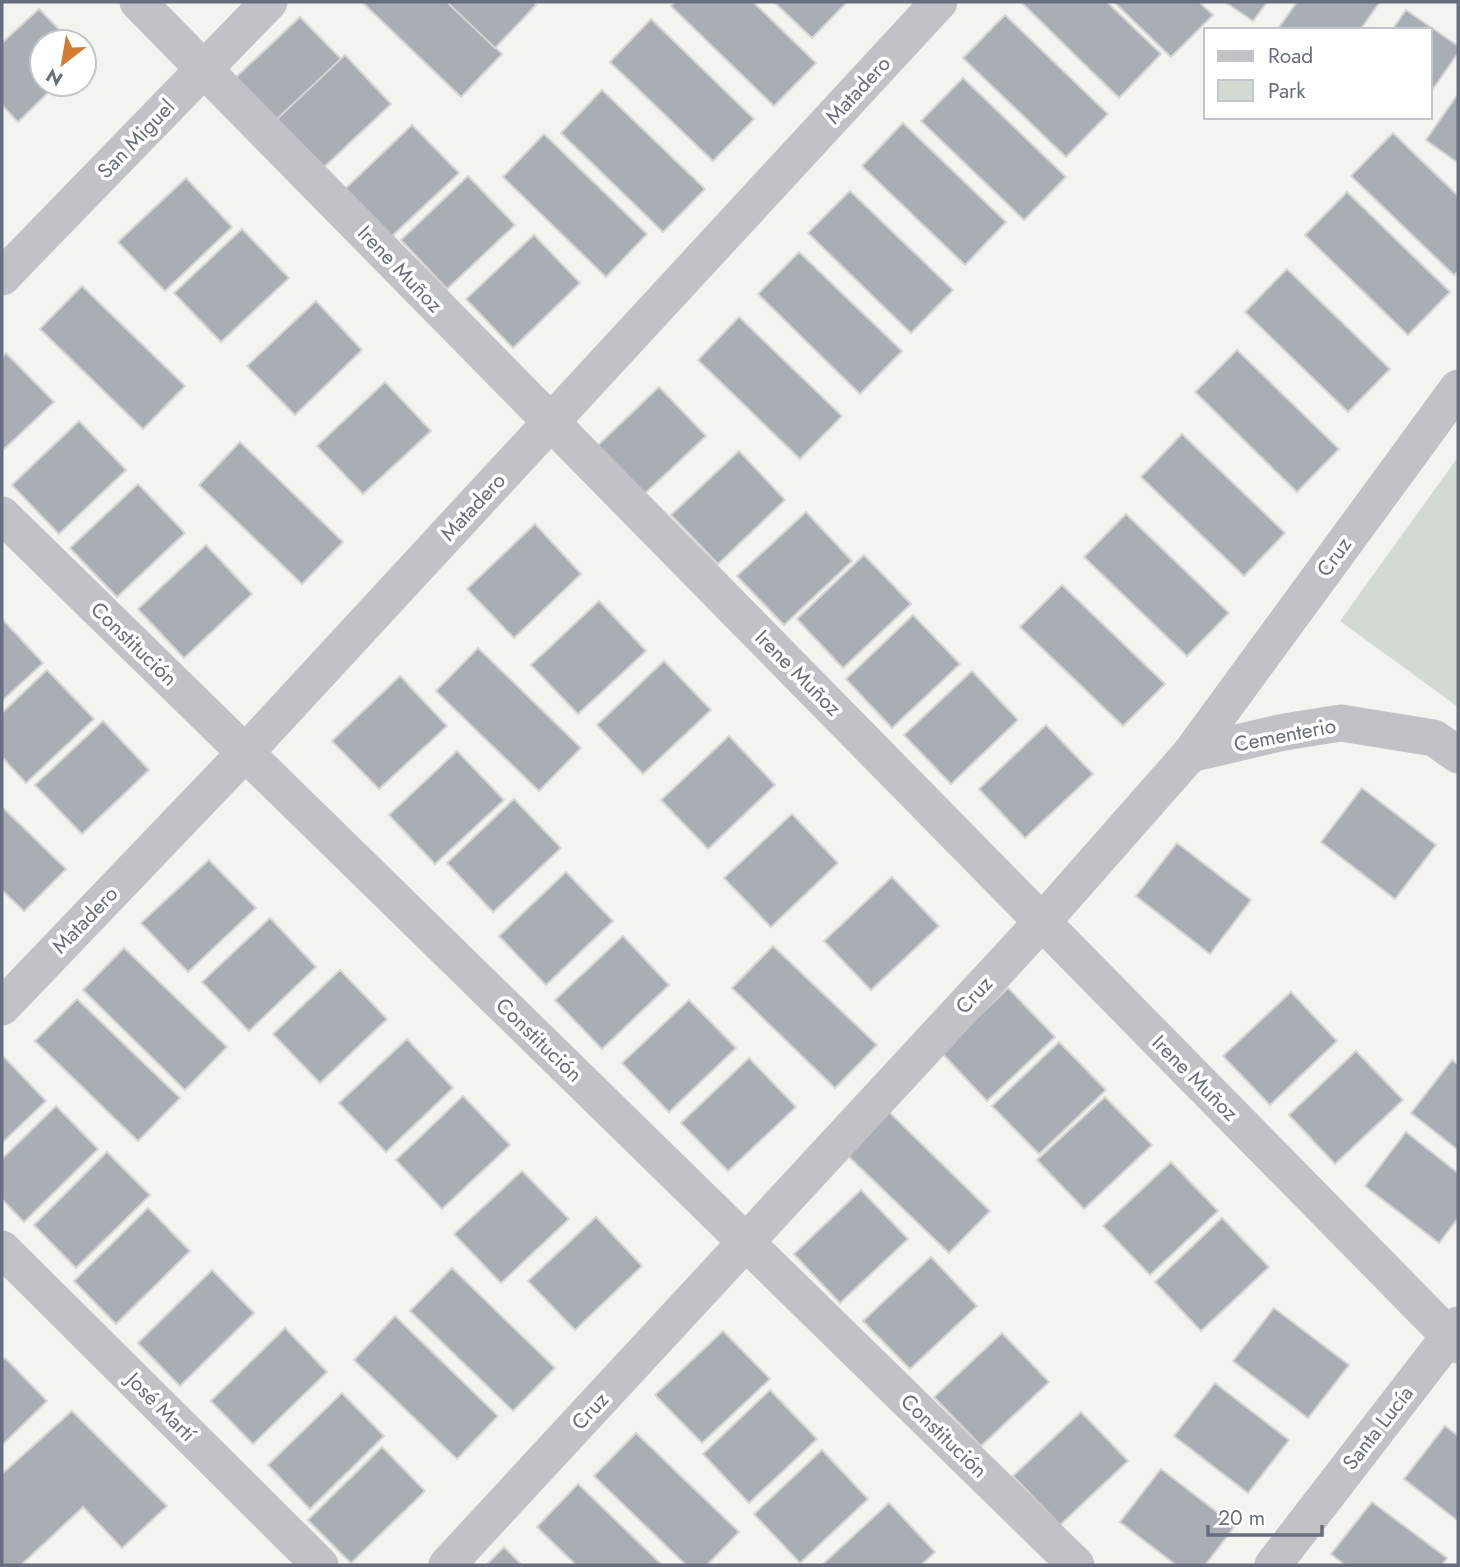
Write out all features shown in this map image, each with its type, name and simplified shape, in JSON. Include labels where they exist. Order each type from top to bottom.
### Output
[{"type":"street","name":"Irene Muñoz","points":[[138,2],[1042,922],[1455,1335]]},
{"type":"street","name":"San Miguel","points":[[2,277],[270,2]]},
{"type":"street","name":"Matadero","points":[[2,1007],[245,753],[939,2]]},
{"type":"street","name":"Cruz","points":[[447,1565],[1042,922],[1190,754],[1458,388]]},
{"type":"street","name":"Constitución","points":[[2,515],[1076,1565]]},
{"type":"street","name":"Cementerio","points":[[1190,754],[1284,732],[1341,723],[1434,738],[1458,755]]},
{"type":"street","name":"José Martí","points":[[2,1249],[320,1565]]},
{"type":"street","name":"Santa Lucía","points":[[1273,1565],[1455,1335]]},
{"type":"green space","points":[[1458,457],[1458,707],[1340,621]]},
{"type":"building","points":[[362,2],[449,2],[502,54],[461,97]]},
{"type":"building","points":[[447,2],[533,2],[536,5],[495,48]]},
{"type":"building","points":[[675,2],[753,2],[816,63],[774,106],[671,6]]},
{"type":"building","points":[[774,2],[847,2],[812,38]]},
{"type":"building","points":[[1021,2],[1107,2],[1161,54],[1119,98]]},
{"type":"building","points":[[1114,2],[1199,2],[1213,15],[1171,57]]},
{"type":"building","points":[[1225,2],[1267,2],[1253,21]]},
{"type":"building","points":[[1297,2],[1380,2],[1361,28],[1278,28]]},
{"type":"building","points":[[39,9],[57,28],[28,28],[28,98],[43,98],[18,122],[2,105],[2,43]]},
{"type":"building","points":[[1406,10],[1432,28],[1393,28]]},
{"type":"building","points":[[1005,15],[1108,114],[1066,157],[963,58]]},
{"type":"building","points":[[300,17],[347,65],[280,129],[233,80]]},
{"type":"building","points":[[651,19],[754,119],[713,161],[610,62]]},
{"type":"building","points":[[1432,28],[1458,46],[1458,53],[1432,90]]},
{"type":"building","points":[[345,55],[391,104],[323,168],[277,119]]},
{"type":"building","points":[[963,78],[1066,177],[1024,220],[921,121]]},
{"type":"building","points":[[602,90],[705,189],[663,232],[561,133]]},
{"type":"building","points":[[1458,94],[1458,163],[1426,140]]},
{"type":"building","points":[[903,123],[1006,222],[965,265],[862,166]]},
{"type":"building","points":[[412,125],[459,173],[391,237],[345,189]]},
{"type":"building","points":[[1393,133],[1458,196],[1458,271],[1454,275],[1351,176]]},
{"type":"building","points":[[544,134],[647,234],[606,277],[503,177]]},
{"type":"building","points":[[468,176],[515,225],[447,289],[401,240]]},
{"type":"building","points":[[186,178],[232,227],[165,291],[118,242]]},
{"type":"building","points":[[850,191],[953,290],[911,333],[808,233]]},
{"type":"building","points":[[1347,192],[1450,292],[1408,335],[1305,235]]},
{"type":"building","points":[[242,229],[289,278],[221,342],[174,293]]},
{"type":"building","points":[[534,235],[580,283],[513,348],[466,299]]},
{"type":"building","points":[[799,252],[902,351],[860,394],[758,294]]},
{"type":"building","points":[[1287,269],[1390,369],[1348,412],[1245,312]]},
{"type":"building","points":[[82,286],[185,386],[143,429],[40,329]]},
{"type":"building","points":[[316,301],[362,350],[295,415],[247,366]]},
{"type":"building","points":[[739,317],[842,416],[800,459],[698,360]]},
{"type":"building","points":[[1237,350],[1339,449],[1297,492],[1195,392]]},
{"type":"building","points":[[6,353],[54,402],[2,451],[2,358]]},
{"type":"building","points":[[385,382],[431,431],[363,494],[317,446]]},
{"type":"building","points":[[659,387],[706,436],[638,500],[591,452]]},
{"type":"building","points":[[79,421],[126,470],[59,534],[12,485]]},
{"type":"building","points":[[1182,434],[1285,533],[1244,576],[1141,477]]},
{"type":"building","points":[[240,442],[343,542],[302,584],[199,485]]},
{"type":"building","points":[[739,451],[785,500],[718,564],[671,515]]},
{"type":"building","points":[[138,484],[185,533],[117,597],[70,548]]},
{"type":"building","points":[[806,512],[852,561],[784,625],[737,576]]},
{"type":"building","points":[[1126,514],[1229,613],[1187,656],[1084,557]]},
{"type":"building","points":[[535,524],[581,574],[514,638],[467,589]]},
{"type":"building","points":[[206,545],[252,594],[184,658],[138,609]]},
{"type":"building","points":[[864,555],[911,604],[843,668],[797,619]]},
{"type":"building","points":[[1062,585],[1165,684],[1123,726],[1020,627]]},
{"type":"building","points":[[599,601],[646,651],[578,714],[531,665]]},
{"type":"building","points":[[913,615],[960,664],[892,728],[846,679]]},
{"type":"building","points":[[2,619],[43,663],[2,701]]},
{"type":"building","points":[[478,648],[581,748],[539,791],[436,691]]},
{"type":"building","points":[[664,661],[711,710],[643,774],[597,725]]},
{"type":"building","points":[[47,670],[94,719],[26,783],[2,757],[2,713]]},
{"type":"building","points":[[972,671],[1018,720],[951,784],[904,735]]},
{"type":"building","points":[[400,676],[447,726],[379,789],[332,741]]},
{"type":"building","points":[[103,721],[149,770],[82,834],[35,785]]},
{"type":"building","points":[[1046,725],[1093,774],[1025,838],[979,789]]},
{"type":"building","points":[[729,736],[775,785],[708,849],[661,800]]},
{"type":"building","points":[[457,751],[504,800],[435,864],[389,815]]},
{"type":"building","points":[[1362,788],[1436,845],[1395,899],[1321,842]]},
{"type":"building","points":[[514,799],[561,848],[493,912],[447,863]]},
{"type":"building","points":[[2,807],[66,869],[24,911],[2,890]]},
{"type":"building","points":[[792,814],[838,863],[771,927],[724,878]]},
{"type":"building","points":[[1177,843],[1251,900],[1210,954],[1136,896]]},
{"type":"building","points":[[209,860],[256,908],[188,972],[141,923]]},
{"type":"building","points":[[566,872],[613,921],[546,985],[499,936]]},
{"type":"building","points":[[892,877],[939,926],[871,990],[824,941]]},
{"type":"building","points":[[270,918],[316,967],[249,1031],[202,982]]},
{"type":"building","points":[[623,936],[669,985],[602,1049],[555,1000]]},
{"type":"building","points":[[773,946],[877,1045],[835,1088],[732,988]]},
{"type":"building","points":[[124,948],[227,1047],[185,1090],[83,990]]},
{"type":"building","points":[[340,970],[387,1019],[320,1083],[273,1034]]},
{"type":"building","points":[[1008,988],[1055,1037],[987,1101],[941,1052]]},
{"type":"building","points":[[1291,992],[1337,1041],[1270,1105],[1223,1056]]},
{"type":"building","points":[[77,999],[180,1098],[138,1141],[35,1041]]},
{"type":"building","points":[[689,1000],[736,1048],[669,1112],[622,1063]]},
{"type":"building","points":[[407,1039],[453,1088],[386,1152],[339,1103]]},
{"type":"building","points":[[1059,1042],[1106,1090],[1039,1154],[992,1106]]},
{"type":"building","points":[[1356,1051],[1403,1100],[1335,1164],[1289,1115]]},
{"type":"building","points":[[4,1057],[46,1101],[2,1143],[2,1059]]},
{"type":"building","points":[[749,1058],[796,1107],[728,1171],[681,1123]]},
{"type":"building","points":[[1452,1060],[1458,1065],[1458,1150],[1411,1113]]},
{"type":"building","points":[[463,1096],[510,1145],[442,1209],[396,1160]]},
{"type":"building","points":[[1105,1097],[1152,1145],[1084,1209],[1037,1160]]},
{"type":"building","points":[[56,1106],[98,1149],[24,1222],[2,1199],[2,1159]]},
{"type":"building","points":[[888,1111],[990,1211],[949,1253],[846,1154]]},
{"type":"building","points":[[1406,1132],[1458,1173],[1458,1218],[1439,1243],[1365,1186]]},
{"type":"building","points":[[107,1152],[150,1195],[76,1268],[34,1225]]},
{"type":"building","points":[[1171,1162],[1218,1211],[1150,1275],[1103,1226]]},
{"type":"building","points":[[522,1171],[569,1219],[501,1283],[454,1234]]},
{"type":"building","points":[[861,1190],[908,1239],[840,1303],[794,1254]]},
{"type":"building","points":[[148,1208],[190,1251],[116,1324],[74,1281]]},
{"type":"building","points":[[596,1217],[642,1266],[575,1330],[528,1281]]},
{"type":"building","points":[[1222,1218],[1269,1267],[1201,1331],[1155,1282]]},
{"type":"building","points":[[931,1257],[977,1306],[910,1369],[863,1321]]},
{"type":"building","points":[[452,1268],[555,1368],[513,1411],[410,1311]]},
{"type":"building","points":[[212,1270],[254,1313],[180,1386],[138,1343]]},
{"type":"building","points":[[1274,1308],[1349,1365],[1308,1418],[1233,1361]]},
{"type":"building","points":[[395,1316],[498,1416],[457,1459],[354,1360]]},
{"type":"building","points":[[285,1328],[327,1372],[253,1444],[211,1401]]},
{"type":"building","points":[[723,1331],[770,1379],[702,1443],[655,1395]]},
{"type":"building","points":[[1002,1333],[1049,1382],[981,1446],[934,1397]]},
{"type":"building","points":[[5,1358],[47,1401],[2,1445],[2,1361]]},
{"type":"building","points":[[1215,1383],[1289,1440],[1248,1493],[1174,1436]]},
{"type":"building","points":[[770,1390],[817,1439],[749,1503],[703,1454]]},
{"type":"building","points":[[342,1393],[384,1436],[310,1509],[268,1465]]},
{"type":"building","points":[[72,1411],[167,1506],[122,1548],[83,1507],[21,1565],[2,1565],[2,1474]]},
{"type":"building","points":[[1081,1412],[1128,1461],[1060,1525],[1013,1476]]},
{"type":"building","points":[[1445,1426],[1458,1436],[1458,1521],[1404,1479]]},
{"type":"building","points":[[636,1433],[739,1532],[707,1565],[686,1565],[594,1476]]},
{"type":"building","points":[[382,1447],[425,1491],[351,1563],[308,1520]]},
{"type":"building","points":[[822,1450],[868,1499],[800,1563],[754,1514]]},
{"type":"building","points":[[1161,1469],[1235,1526],[1205,1565],[1176,1565],[1120,1522]]},
{"type":"building","points":[[578,1484],[662,1565],[576,1565],[537,1527]]},
{"type":"building","points":[[1372,1502],[1447,1558],[1442,1565],[1345,1565],[1331,1554]]},
{"type":"building","points":[[889,1503],[935,1552],[921,1565],[822,1565]]},
{"type":"building","points":[[504,1547],[522,1565],[486,1565]]}]
